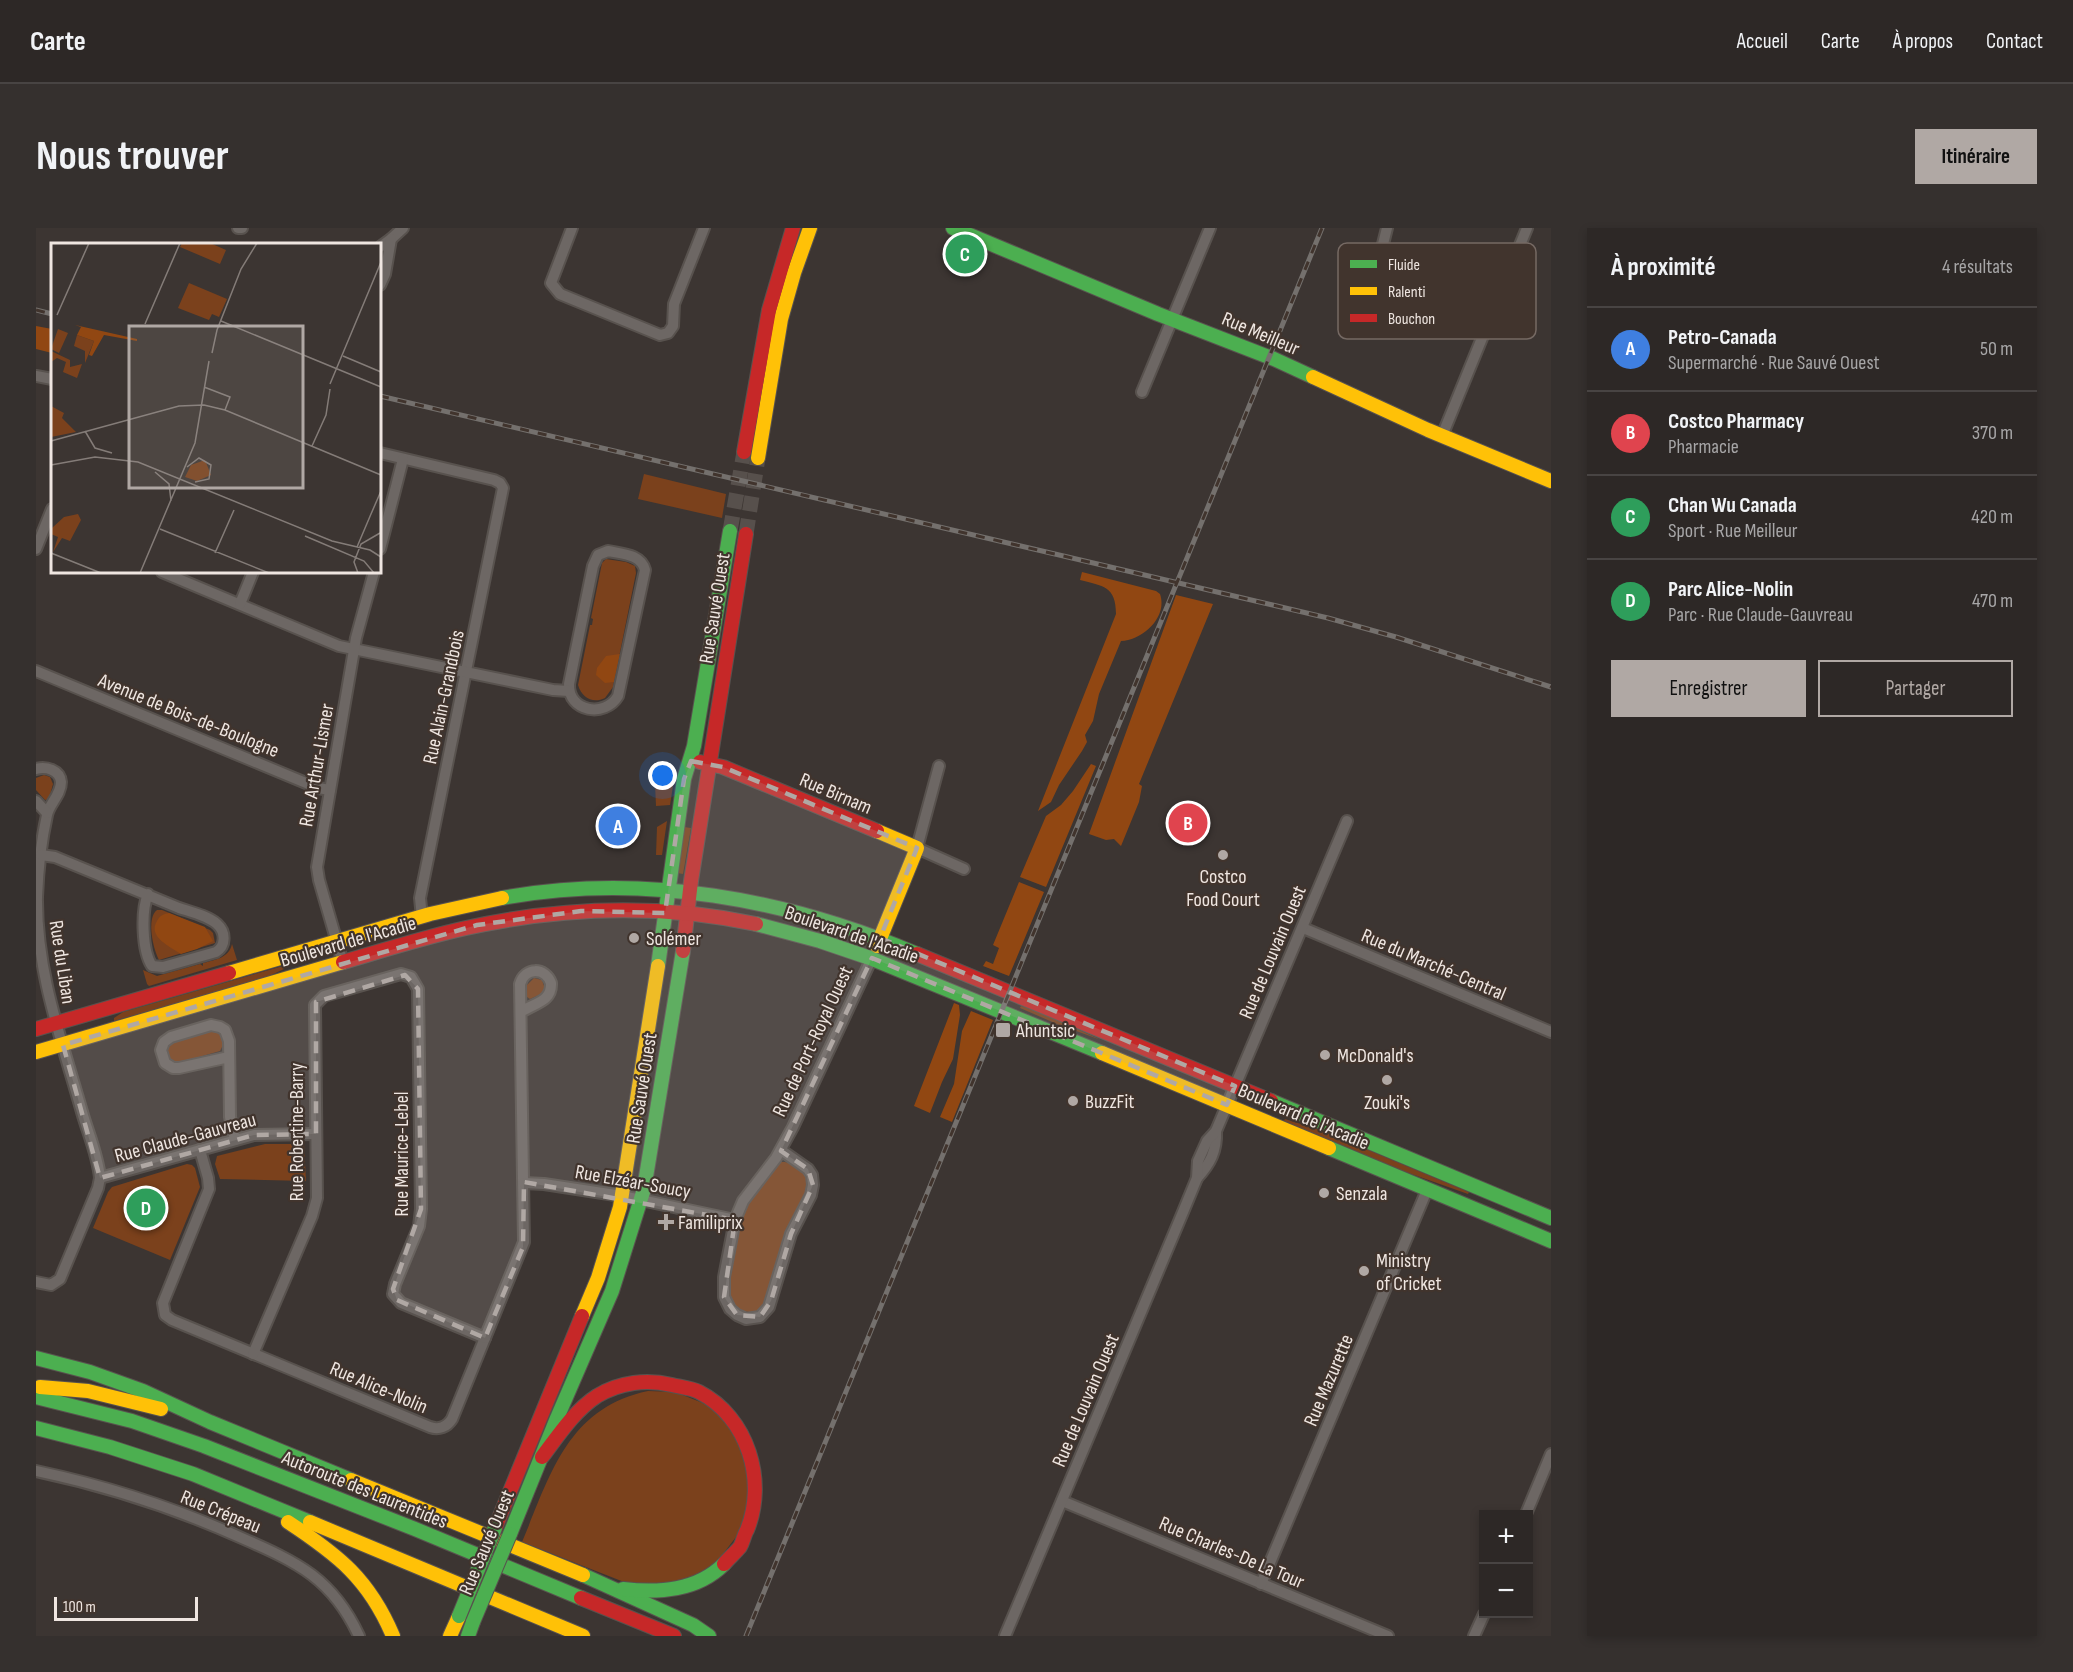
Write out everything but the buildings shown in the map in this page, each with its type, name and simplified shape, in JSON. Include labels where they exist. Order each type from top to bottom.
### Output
[{"type":"main road","points":[[744,452],[770,303],[793,228]]},
{"type":"main road","points":[[758,458],[781,318],[810,228]]},
{"type":"main road","name":"Rue Meilleur","points":[[954,228],[1294,368],[1442,436],[1551,481]]},
{"type":"main road","name":"Rue Sauvé Ouest","points":[[450,1636],[598,1278],[622,1196],[652,1011],[684,779],[691,761],[730,531]]},
{"type":"main road","name":"Rue Sauvé Ouest","points":[[468,1636],[557,1418],[612,1292],[645,1182],[746,534]]},
{"type":"main road","name":"Rue Birnam","points":[[691,761],[723,767],[917,848]]},
{"type":"main road","name":"Rue de Port-Royal Ouest","points":[[872,958],[917,848]]},
{"type":"main road","name":"Boulevard de l'Acadie","points":[[36,1029],[422,916],[492,900],[540,892],[594,888],[668,890],[742,898],[821,917],[880,938],[1551,1218]]},
{"type":"main road","name":"Boulevard de l'Acadie","points":[[36,1052],[429,937],[509,919],[590,910],[688,913],[741,920],[783,929],[820,939],[872,958],[1551,1241]]},
{"type":"main road","points":[[36,1358],[121,1383],[210,1422],[612,1587],[693,1625],[709,1636]]},
{"type":"main road","points":[[542,1457],[589,1402],[615,1388],[643,1382],[673,1384],[705,1396],[726,1412],[747,1442],[756,1476],[755,1505],[746,1534],[728,1560],[706,1577],[679,1588],[647,1591],[612,1587]]},
{"type":"main road","points":[[36,1387],[88,1391],[210,1422]]},
{"type":"main road","name":"Autoroute des Laurentides","points":[[36,1396],[132,1421],[227,1454],[674,1636]]},
{"type":"main road","points":[[36,1428],[151,1459],[246,1494],[583,1636]]},
{"type":"main road","points":[[246,1494],[326,1546],[360,1577],[373,1596],[393,1636]]},
{"type":"street","points":[[381,246],[403,228]]},
{"type":"street","points":[[572,228],[551,284],[554,289],[560,294],[660,335],[669,333],[673,326],[674,304],[704,228]]},
{"type":"street","points":[[1142,392],[1210,228]]},
{"type":"street","points":[[1383,243],[1387,228]]},
{"type":"street","points":[[1521,243],[1527,228]]},
{"type":"street","points":[[381,283],[386,271],[391,239]]},
{"type":"street","points":[[1442,436],[1482,339]]},
{"type":"street","points":[[36,376],[51,380]]},
{"type":"street","points":[[381,453],[403,459],[381,545]]},
{"type":"street","name":"Rue Alain-Grandbois","points":[[403,459],[491,479],[502,485],[503,493],[420,898],[422,916]]},
{"type":"street","points":[[36,518],[50,524],[36,549]]},
{"type":"street","points":[[608,551],[638,558],[643,565],[644,573],[618,696],[607,708],[592,710],[577,703],[569,691],[596,560],[600,554],[608,551]]},
{"type":"street","points":[[164,573],[339,646],[569,691]]},
{"type":"street","points":[[240,604],[253,573]]},
{"type":"street","name":"Rue Arthur-Lismer","points":[[343,963],[317,872],[354,649],[374,573]]},
{"type":"street","name":"Avenue de Bois-de-Boulogne","points":[[36,671],[318,788],[330,790]]},
{"type":"street","name":"Rue de Port-Royal Ouest","points":[[917,848],[939,766]]},
{"type":"street","name":"Rue du Liban","points":[[36,769],[52,770],[60,780],[60,786],[47,813],[41,855],[37,908],[39,944],[56,1023],[100,1178]]},
{"type":"street","points":[[36,801],[47,813]]},
{"type":"street","name":"Rue de Louvain Ouest","points":[[1005,1636],[1197,1178],[1198,1161],[1207,1141],[1216,1131],[1347,821]]},
{"type":"street","name":"Rue Birnam","points":[[917,848],[964,868]]},
{"type":"street","points":[[41,855],[55,857],[148,894],[216,923],[223,935],[222,948],[216,952],[163,967],[152,966],[144,925],[144,906],[148,894]]},
{"type":"street","name":"Rue du Marché-Central","points":[[1303,928],[1551,1032]]},
{"type":"street","name":"Rue de Port-Royal Ouest","points":[[781,1150],[808,1169],[813,1178],[812,1192],[794,1228],[766,1311],[760,1317],[750,1319],[733,1312],[724,1297],[723,1286],[735,1220],[743,1201],[781,1150],[872,958]]},
{"type":"street","name":"Rue Robertine-Barry","points":[[253,1354],[316,1204],[314,1010],[316,1002],[324,996],[398,975],[405,975],[413,979]]},
{"type":"street","name":"Rue Maurice-Lebel","points":[[413,979],[418,992],[421,1215],[393,1294],[401,1303],[485,1338]]},
{"type":"street","name":"Rue Alice-Nolin","points":[[200,1150],[209,1182],[209,1192],[165,1297],[163,1309],[166,1316],[438,1429],[452,1419],[523,1247],[525,1233],[521,1012]]},
{"type":"street","points":[[229,1057],[176,1068],[165,1063],[161,1050],[168,1038],[214,1025],[222,1028],[228,1035],[229,1057],[230,1120],[235,1140]]},
{"type":"street","name":"Rue Claude-Gauvreau","points":[[100,1178],[261,1134],[316,1134]]},
{"type":"street","points":[[36,1282],[45,1285],[55,1284],[60,1279],[98,1188],[100,1178]]},
{"type":"street","name":"Rue Elzéar-Soucy","points":[[524,1183],[548,1184],[622,1196],[735,1220]]},
{"type":"street","name":"Rue Mazurette","points":[[1261,1584],[1427,1190]]},
{"type":"street","points":[[1528,1510],[1551,1454]]},
{"type":"street","name":"Rue Crépeau","points":[[36,1471],[144,1501],[225,1530],[267,1549],[312,1576],[331,1593],[344,1607],[359,1636]]},
{"type":"street","name":"Rue Charles-De La Tour","points":[[1062,1501],[1388,1636]]},
{"type":"street","points":[[1474,1636],[1482,1618]]},
{"type":"highlighted area","points":[[691,761],[723,767],[917,848],[880,938],[1235,1086],[1227,1105],[872,958],[781,1151],[808,1169],[813,1185],[791,1234],[771,1301],[760,1317],[737,1315],[724,1297],[735,1220],[524,1182],[523,1247],[485,1338],[397,1300],[393,1289],[421,1209],[418,989],[405,975],[316,1002],[316,1134],[254,1135],[100,1178],[63,1045],[477,925],[581,911],[665,913],[684,779]]},
{"type":"shaded area","points":[[36,326],[51,329],[51,353],[36,349]]},
{"type":"shaded area","points":[[644,474],[726,494],[722,518],[638,499]]},
{"type":"shaded area","points":[[606,559],[635,566],[636,573],[613,687],[605,698],[592,700],[585,696],[578,685],[590,625],[592,625],[593,619],[591,618],[602,563]]},
{"type":"shaded area","points":[[1082,572],[1156,591],[1160,594],[1162,603],[1152,626],[1138,636],[1121,641],[1099,694],[1093,721],[1085,735],[1087,742],[1059,785],[1051,802],[1038,811],[1116,614],[1111,593],[1101,586],[1080,580]]},
{"type":"shaded area","points":[[1176,595],[1213,604],[1139,784],[1142,786],[1139,802],[1121,846],[1114,839],[1106,840],[1089,834]]},
{"type":"shaded area","points":[[620,654],[614,682],[605,683],[596,675],[597,668],[606,656]]},
{"type":"shaded area","points":[[1091,764],[1096,766],[1046,887],[1020,877],[1046,816],[1061,805]]},
{"type":"shaded area","points":[[675,773],[670,805],[656,806],[655,784]]},
{"type":"shaded area","points":[[44,775],[50,777],[53,784],[49,799],[45,800],[36,790],[36,778]]},
{"type":"shaded area","points":[[667,821],[662,855],[656,855],[657,827]]},
{"type":"shaded area","points":[[684,827],[691,828],[683,874],[677,873]]},
{"type":"shaded area","points":[[1019,882],[1044,892],[1009,976],[983,966],[986,961],[993,964],[999,948],[993,945]]},
{"type":"shaded area","points":[[157,910],[210,930],[215,943],[159,960],[151,926]]},
{"type":"shaded area","points":[[169,913],[205,927],[213,941],[181,954],[162,941],[155,932],[158,919]]},
{"type":"shaded area","points":[[232,944],[237,960],[149,986],[147,984],[143,970],[157,976],[200,964],[203,966],[203,963],[225,955]]},
{"type":"shaded area","points":[[283,966],[284,969],[267,977],[114,1021],[114,1018],[123,1012]]},
{"type":"shaded area","points":[[534,978],[542,980],[545,989],[541,994],[530,999],[527,997],[527,985]]},
{"type":"shaded area","points":[[954,1003],[959,1005],[960,1015],[953,1059],[930,1113],[914,1106]]},
{"type":"shaded area","points":[[1021,1006],[1040,1012],[1101,1040],[1057,1024],[1020,1008]]},
{"type":"shaded area","points":[[971,1011],[993,1020],[952,1122],[940,1117],[954,1084],[962,1031]]},
{"type":"shaded area","points":[[213,1031],[220,1034],[223,1039],[224,1043],[220,1051],[178,1063],[169,1058],[167,1050],[173,1042]]},
{"type":"shaded area","points":[[1285,1119],[1323,1131],[1469,1192],[1468,1194],[1403,1171],[1284,1121]]},
{"type":"shaded area","points":[[265,1144],[304,1144],[306,1181],[220,1179],[215,1164],[217,1156]]},
{"type":"shaded area","points":[[781,1162],[803,1170],[808,1178],[809,1187],[788,1229],[764,1302],[759,1310],[743,1311],[735,1306],[728,1292],[737,1235],[749,1201],[757,1188]]},
{"type":"shaded area","points":[[187,1164],[195,1168],[200,1187],[170,1260],[93,1228],[112,1187]]},
{"type":"shaded area","points":[[648,1391],[675,1392],[718,1409],[752,1463],[746,1524],[716,1563],[687,1580],[650,1586],[624,1582],[522,1542],[553,1470],[565,1448],[580,1429],[598,1412],[620,1400]]},
{"type":"tunnel","points":[[730,531],[744,452]]},
{"type":"tunnel","points":[[746,534],[758,458]]},
{"type":"railway","points":[[746,1636],[1322,228]]},
{"type":"railway","points":[[36,310],[51,314]]},
{"type":"railway","points":[[381,396],[1328,618],[1396,637],[1551,687]]},
{"type":"traffic: fast","points":[[953,228],[1313,377]]},
{"type":"traffic: fast","points":[[658,966],[684,779],[694,746],[730,531]]},
{"type":"traffic: fast","points":[[502,898],[555,891],[608,888],[661,890],[714,896],[766,905],[817,918],[917,954]]},
{"type":"traffic: fast","points":[[756,924],[820,941],[870,958],[1102,1053]]},
{"type":"traffic: fast","points":[[510,1534],[612,1291],[644,1189],[683,951]]},
{"type":"traffic: fast","points":[[1271,1101],[1551,1218]]},
{"type":"traffic: fast","points":[[1329,1148],[1551,1241]]},
{"type":"traffic: fast","points":[[36,1358],[90,1372],[143,1391],[210,1422],[351,1480]]},
{"type":"traffic: fast","points":[[36,1397],[132,1421],[204,1446],[415,1529],[581,1598]]},
{"type":"traffic: fast","points":[[36,1428],[110,1447],[193,1474],[310,1522]]},
{"type":"traffic: fast","points":[[459,1616],[495,1528]]},
{"type":"traffic: fast","points":[[473,1622],[510,1534]]},
{"type":"traffic: fast","points":[[623,1589],[650,1591],[690,1585],[702,1580],[724,1564]]},
{"type":"traffic: fast","points":[[583,1575],[693,1625],[709,1636]]},
{"type":"traffic: fast","points":[[468,1636],[473,1622]]},
{"type":"traffic: slow","points":[[758,458],[781,319],[810,228]]},
{"type":"traffic: slow","points":[[1313,377],[1428,430],[1551,481]]},
{"type":"traffic: slow","points":[[877,831],[917,848],[877,946]]},
{"type":"traffic: slow","points":[[229,973],[430,914],[502,898]]},
{"type":"traffic: slow","points":[[36,1052],[343,962]]},
{"type":"traffic: slow","points":[[582,1316],[598,1278],[620,1207],[658,966]]},
{"type":"traffic: slow","points":[[1102,1053],[1329,1148]]},
{"type":"traffic: slow","points":[[40,1387],[88,1391],[161,1409]]},
{"type":"traffic: slow","points":[[351,1480],[583,1575]]},
{"type":"traffic: slow","points":[[288,1522],[322,1546],[350,1570],[374,1599],[393,1636]]},
{"type":"traffic: slow","points":[[310,1522],[583,1636]]},
{"type":"traffic: slow","points":[[450,1636],[459,1616]]},
{"type":"traffic: jam","points":[[744,452],[769,310],[793,228]]},
{"type":"traffic: jam","points":[[683,951],[691,881],[746,534]]},
{"type":"traffic: jam","points":[[700,762],[723,767],[877,831]]},
{"type":"traffic: jam","points":[[343,962],[466,928],[574,912],[684,913],[756,924]]},
{"type":"traffic: jam","points":[[917,954],[1271,1101]]},
{"type":"traffic: jam","points":[[36,1029],[229,973]]},
{"type":"traffic: jam","points":[[495,1528],[582,1316]]},
{"type":"traffic: jam","points":[[542,1457],[574,1416],[606,1391],[634,1383],[653,1382],[699,1392],[716,1403],[730,1417],[741,1434],[754,1471],[753,1511],[747,1530],[740,1547],[724,1564]]},
{"type":"traffic: jam","points":[[581,1598],[674,1636]]},
{"type":"place","name":"Chan Wu Canada","points":[[965,254]]},
{"type":"place","name":"Costco Pharmacy","points":[[1188,823]]},
{"type":"place","name":"Petro-Canada","points":[[618,826]]},
{"type":"place","name":"Costco Food Court","points":[[1223,855]]},
{"type":"place","name":"Solémer","points":[[634,938]]},
{"type":"place","name":"Ahuntsic","points":[[1003,1030]]},
{"type":"place","name":"McDonald's","points":[[1325,1055]]},
{"type":"place","name":"Zouki's","points":[[1387,1080]]},
{"type":"place","name":"BuzzFit","points":[[1073,1101]]},
{"type":"place","name":"Senzala","points":[[1324,1193]]},
{"type":"place","name":"Parc Alice-Nolin","points":[[146,1208]]},
{"type":"place","name":"Familiprix","points":[[666,1222]]},
{"type":"place","name":"Ministry of Cricket","points":[[1364,1271]]}]
